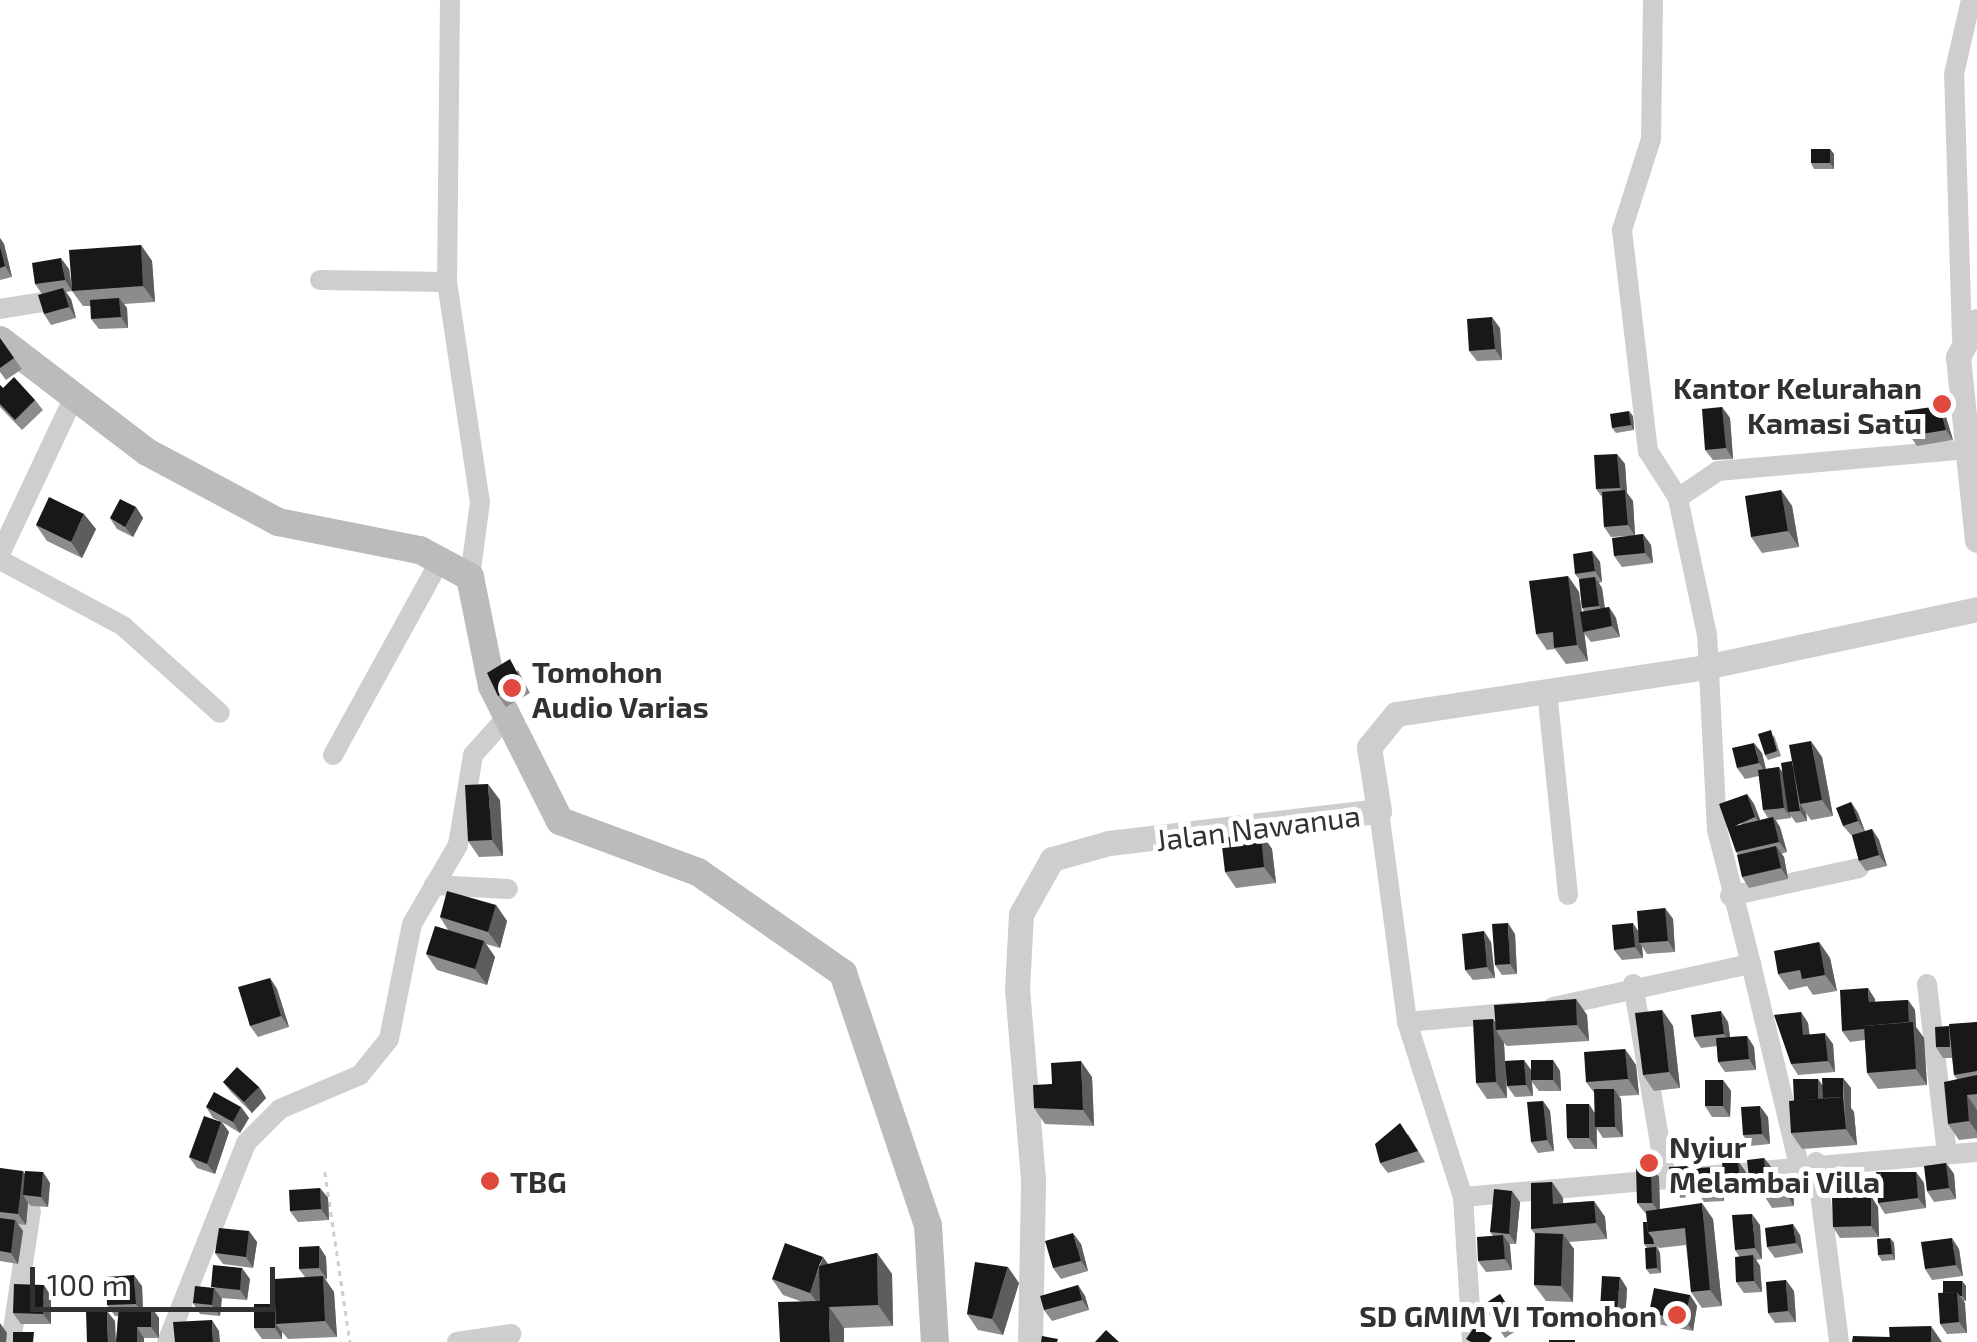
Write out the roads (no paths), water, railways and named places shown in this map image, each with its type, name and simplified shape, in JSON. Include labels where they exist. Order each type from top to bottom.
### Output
[{"type":"main road","points":[[0,340],[72,401],[278,522],[420,550],[470,577],[483,658],[560,821],[698,872],[843,973],[928,1225],[935,1342]]},
{"type":"street","points":[[450,0],[447,282],[480,502],[470,577]]},
{"type":"street","points":[[1653,0],[1651,139],[1622,230],[1648,451],[1678,498],[1705,667],[1730,896],[1807,1162],[1840,1342]]},
{"type":"street","points":[[1971,0],[1954,74],[1977,540]]},
{"type":"street","points":[[320,280],[447,282]]},
{"type":"street","points":[[0,309],[50,301]]},
{"type":"street","points":[[72,401],[0,557],[123,626],[220,713]]},
{"type":"street","points":[[1678,498],[1718,471],[1972,449]]},
{"type":"street","points":[[333,755],[439,562]]},
{"type":"street","name":"Jalan Nawanua","points":[[1030,1342],[1033,1179],[1016,990],[1021,914],[1039,870],[1109,844],[1380,811],[1369,747],[1383,721],[1705,667],[1977,608]]},
{"type":"street","points":[[1546,692],[1568,896]]},
{"type":"street","points":[[167,1342],[246,1143],[280,1108],[335,1090],[380,1056],[412,924],[458,845],[474,755],[508,717]]},
{"type":"street","points":[[1380,811],[1407,1022],[1464,1198],[1472,1342]]},
{"type":"street","points":[[1730,896],[1860,868]]},
{"type":"street","points":[[434,885],[508,889]]},
{"type":"street","points":[[1407,1022],[1603,999],[1633,984],[1752,964]]},
{"type":"street","points":[[1633,984],[1665,1174]]},
{"type":"street","points":[[1927,984],[1947,1154]]},
{"type":"street","points":[[1464,1198],[1665,1174],[1977,1152]]},
{"type":"street","points":[[11,1342],[32,1212]]},
{"type":"street","points":[[457,1342],[511,1334]]},
{"type":"place","name":"Kantor Kelurahan Kamasi Satu","points":[[1942,404]]},
{"type":"place","name":"Tomohon Audio Varias","points":[[512,688]]},
{"type":"place","name":"Nyiur Melambai Villa","points":[[1649,1163]]},
{"type":"place","name":"TBG","points":[[490,1181]]},
{"type":"place","name":"SD GMIM VI Tomohon","points":[[1677,1315]]}]
